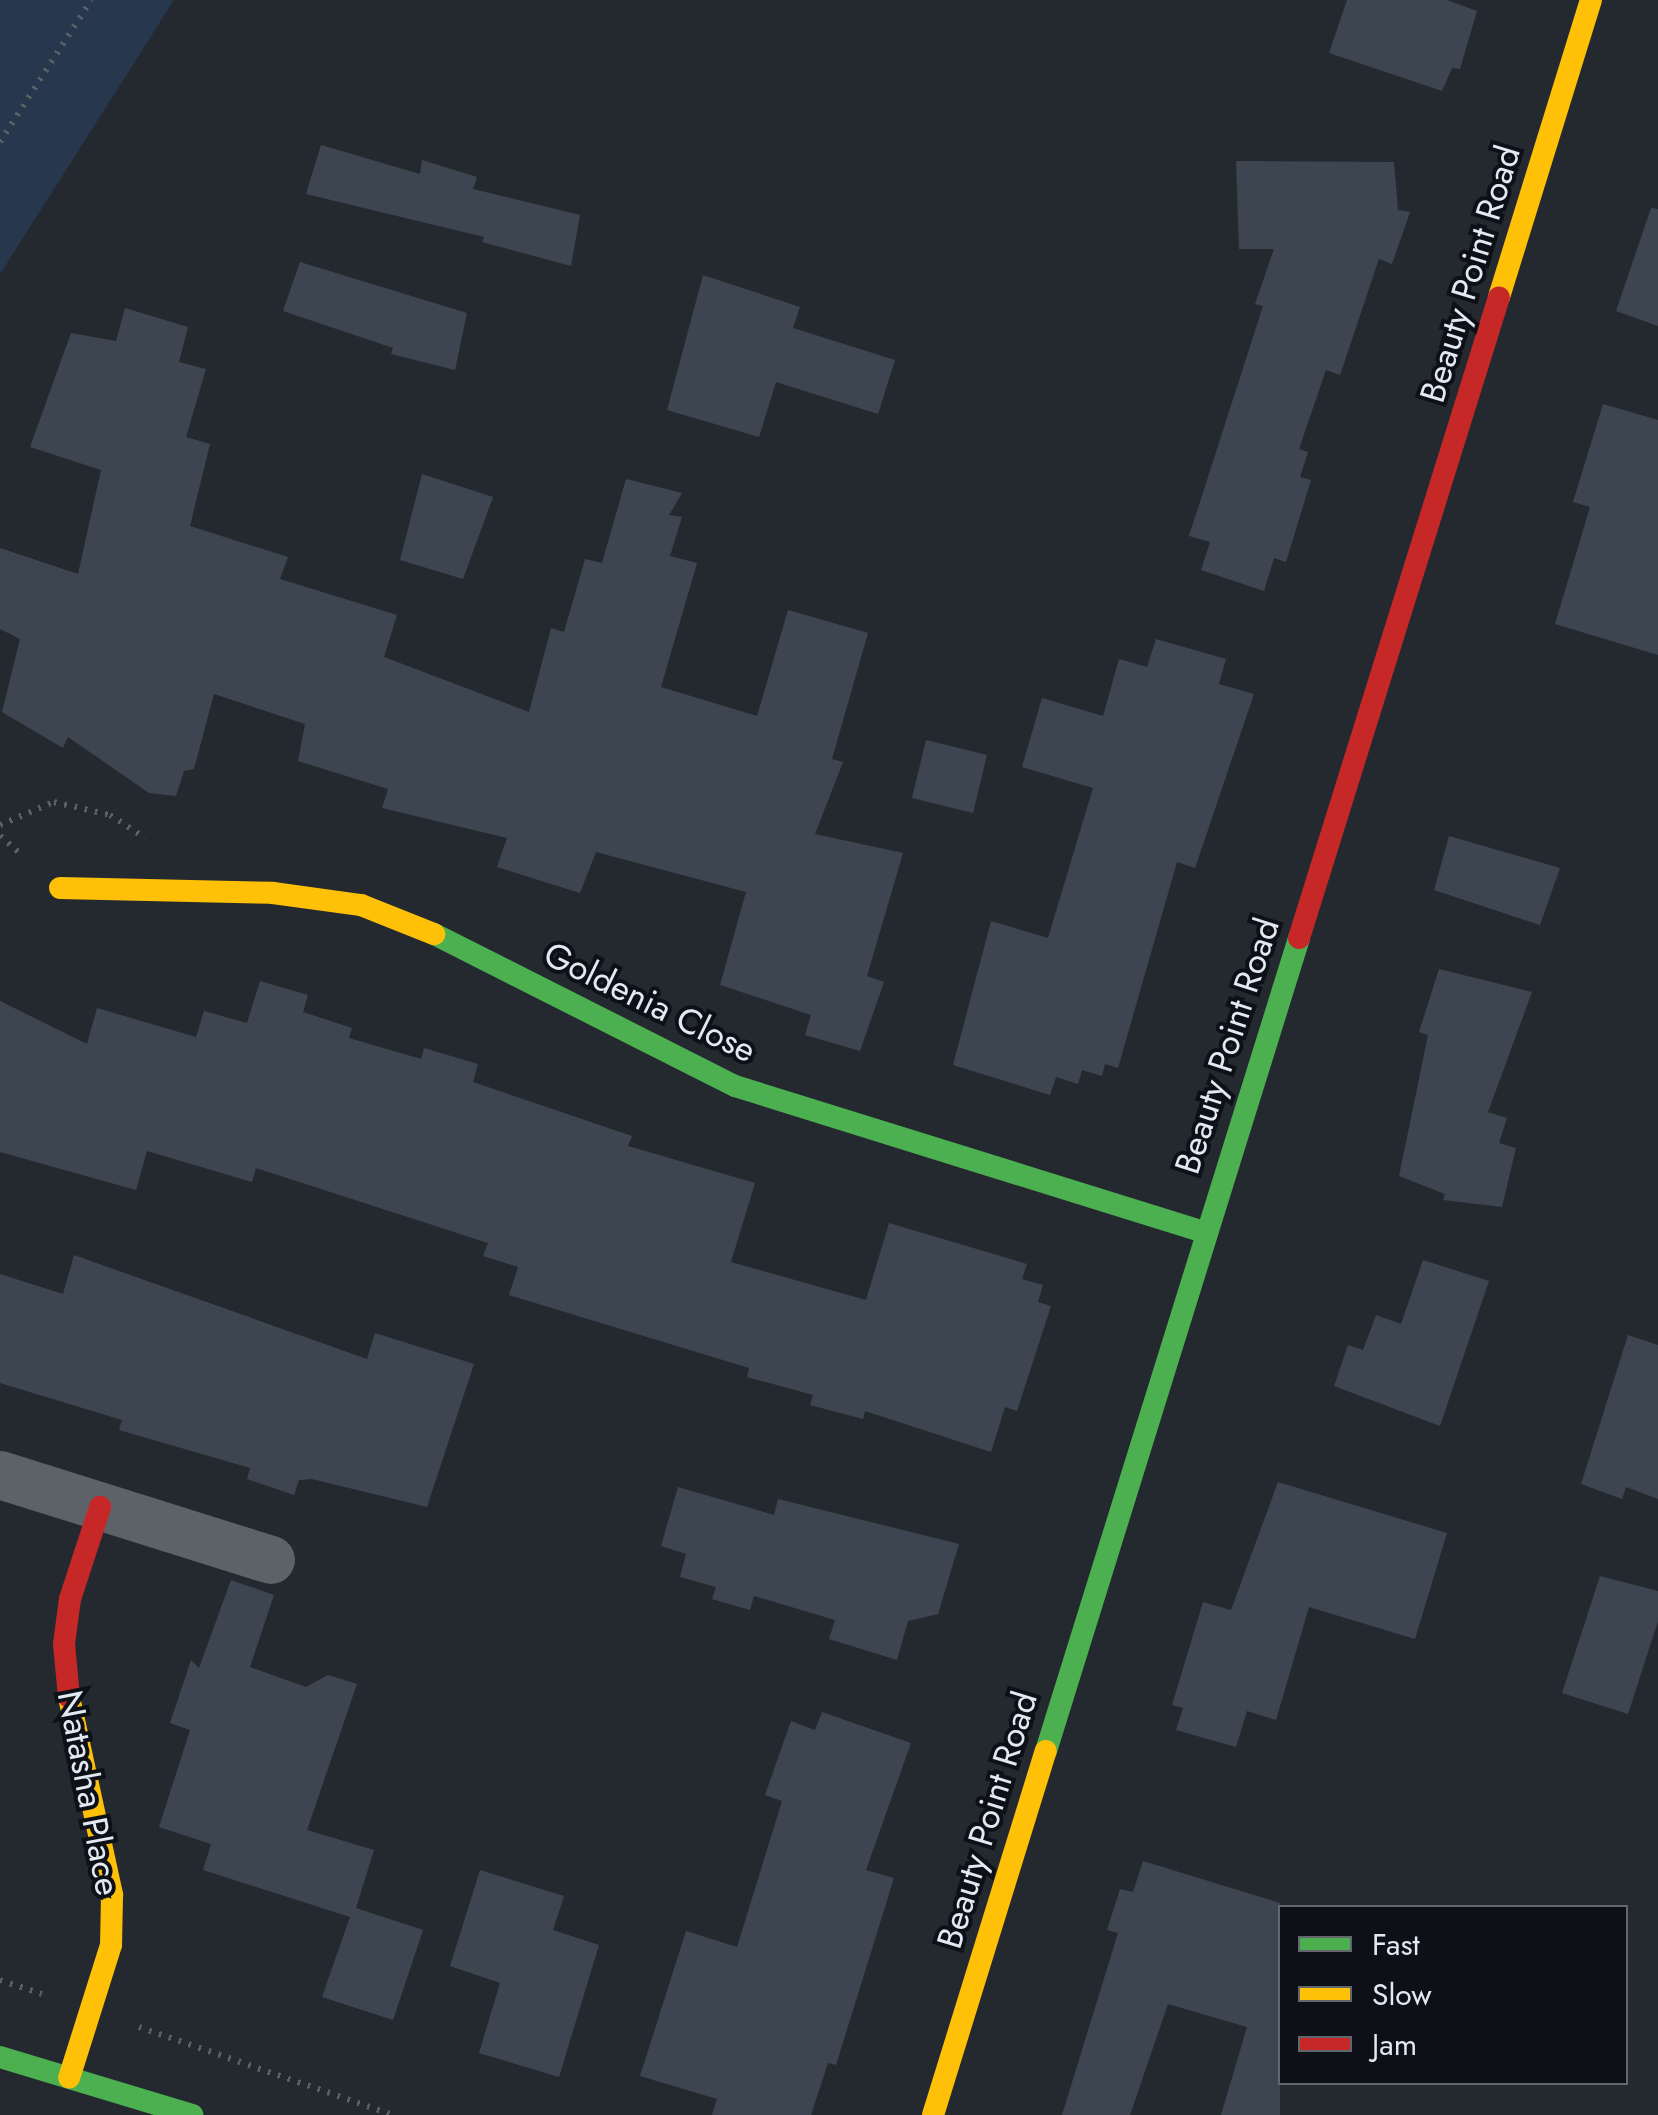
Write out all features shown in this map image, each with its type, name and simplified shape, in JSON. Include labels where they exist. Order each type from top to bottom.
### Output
[{"type":"street","name":"Beauty Point Road","points":[[933,2115],[1590,0]]},
{"type":"street","name":"Goldenia Close","points":[[60,888],[273,894],[361,905],[441,936],[735,1086],[1205,1232]]},
{"type":"street","points":[[0,1476],[270,1560]]},
{"type":"street","name":"Natasha Place","points":[[69,2078],[111,1944],[112,1895],[68,1690],[64,1644],[70,1599],[100,1507]]},
{"type":"street","points":[[0,2057],[192,2115]]},
{"type":"path","points":[[0,142],[92,0]]},
{"type":"path","points":[[0,825],[28,808],[66,803],[164,842]]},
{"type":"path","points":[[0,1980],[393,2115]]},
{"type":"shaded area","points":[[0,0],[174,0],[0,274]]},
{"type":"building","points":[[1347,0],[1447,0],[1477,11],[1460,69],[1452,68],[1442,91],[1329,53]]},
{"type":"building","points":[[321,145],[420,174],[422,160],[477,177],[473,189],[580,215],[571,266],[482,242],[484,237],[306,194]]},
{"type":"building","points":[[1236,161],[1394,162],[1398,210],[1410,212],[1392,264],[1379,259],[1340,375],[1326,370],[1299,449],[1308,452],[1300,477],[1311,480],[1286,562],[1274,558],[1264,591],[1201,570],[1210,542],[1189,536],[1263,306],[1255,304],[1274,249],[1239,249]]},
{"type":"building","points":[[1651,208],[1658,209],[1658,326],[1616,311]]},
{"type":"building","points":[[300,262],[467,313],[455,370],[391,354],[393,348],[283,311]]},
{"type":"building","points":[[703,275],[800,307],[793,328],[895,360],[878,414],[776,382],[759,437],[667,410]]},
{"type":"building","points":[[125,308],[188,327],[179,362],[206,369],[186,437],[210,444],[190,526],[288,557],[280,579],[397,615],[384,657],[529,712],[551,628],[564,632],[585,559],[602,563],[626,479],[682,493],[669,515],[682,517],[670,556],[697,563],[661,687],[757,716],[788,610],[868,633],[832,759],[843,762],[815,834],[903,853],[867,976],[884,982],[860,1051],[805,1035],[811,1015],[720,985],[746,892],[596,852],[580,893],[497,867],[507,838],[382,808],[388,789],[298,761],[305,724],[214,694],[194,769],[184,771],[176,796],[149,793],[68,737],[63,748],[2,712],[20,639],[0,629],[0,548],[78,574],[101,470],[30,447],[71,333],[116,341]]},
{"type":"building","points":[[1603,404],[1658,420],[1658,655],[1555,624],[1590,507],[1573,502]]},
{"type":"building","points":[[422,474],[493,497],[463,579],[400,560]]},
{"type":"building","points":[[1156,639],[1226,659],[1219,684],[1254,694],[1195,868],[1177,862],[1118,1068],[1105,1064],[1102,1076],[1082,1070],[1078,1084],[1056,1077],[1050,1095],[953,1065],[991,921],[1048,938],[1093,788],[1022,767],[1042,698],[1103,716],[1119,659],[1147,667]]},
{"type":"building","points":[[926,740],[987,755],[973,813],[912,798]]},
{"type":"building","points":[[1449,836],[1560,868],[1540,925],[1434,890]]},
{"type":"building","points":[[1439,969],[1532,992],[1488,1112],[1507,1118],[1499,1143],[1516,1148],[1502,1207],[1443,1200],[1445,1194],[1399,1176],[1428,1035],[1419,1032]]},
{"type":"building","points":[[260,981],[308,995],[303,1012],[352,1028],[349,1038],[421,1059],[424,1048],[478,1064],[473,1082],[632,1136],[628,1146],[755,1183],[731,1262],[866,1300],[889,1223],[1027,1264],[1022,1279],[1043,1285],[1038,1302],[1051,1306],[1017,1411],[1005,1407],[991,1452],[865,1411],[863,1419],[810,1405],[813,1395],[747,1377],[749,1368],[509,1295],[518,1267],[483,1256],[488,1243],[256,1168],[252,1182],[147,1151],[136,1190],[0,1152],[0,1001],[87,1044],[97,1008],[196,1037],[204,1011],[247,1023]]},
{"type":"building","points":[[74,1255],[367,1359],[375,1333],[474,1364],[427,1507],[312,1479],[299,1480],[294,1495],[247,1479],[250,1468],[119,1430],[122,1420],[0,1383],[0,1274],[63,1294]]},
{"type":"building","points":[[1423,1260],[1489,1281],[1440,1426],[1334,1386],[1348,1345],[1363,1350],[1376,1315],[1401,1324]]},
{"type":"building","points":[[1628,1335],[1658,1345],[1658,1499],[1626,1487],[1622,1499],[1581,1484]]},
{"type":"building","points":[[1278,1482],[1447,1533],[1415,1639],[1309,1607],[1276,1720],[1247,1711],[1236,1747],[1176,1730],[1183,1708],[1172,1705],[1203,1602],[1231,1610]]},
{"type":"building","points":[[678,1487],[774,1515],[778,1499],[959,1544],[938,1614],[908,1621],[897,1660],[829,1639],[835,1620],[754,1596],[750,1610],[712,1599],[716,1587],[680,1577],[686,1554],[661,1546]]},
{"type":"building","points":[[1600,1576],[1658,1591],[1658,1621],[1628,1714],[1562,1693]]},
{"type":"building","points":[[231,1580],[274,1595],[250,1667],[306,1687],[328,1675],[357,1684],[307,1830],[374,1850],[356,1908],[423,1930],[393,2020],[322,1997],[350,1917],[203,1870],[211,1844],[159,1827],[190,1730],[170,1723],[191,1660],[199,1668]]},
{"type":"building","points":[[822,1712],[911,1743],[866,1870],[894,1878],[836,2065],[828,2063],[811,2115],[712,2115],[717,2099],[640,2076],[686,1931],[737,1947],[782,1801],[765,1795],[791,1721],[815,1730]]},
{"type":"building","points":[[1143,1861],[1280,1903],[1280,2115],[1221,2115],[1247,2027],[1168,2004],[1130,2115],[1062,2115],[1118,1933],[1107,1930],[1120,1889],[1133,1892]]},
{"type":"building","points":[[480,1870],[564,1896],[553,1930],[599,1945],[559,2077],[479,2053],[500,1983],[450,1966]]},
{"type":"traffic: fast","points":[[434,934],[735,1086],[1205,1232]]},
{"type":"traffic: fast","points":[[1046,1751],[1299,938]]},
{"type":"traffic: fast","points":[[0,2057],[192,2115]]},
{"type":"traffic: slow","points":[[1499,297],[1591,0]]},
{"type":"traffic: slow","points":[[60,888],[273,893],[361,905],[434,934]]},
{"type":"traffic: slow","points":[[69,1697],[112,1895],[111,1945],[69,2078]]},
{"type":"traffic: slow","points":[[933,2115],[1046,1751]]},
{"type":"traffic: jam","points":[[1299,938],[1499,297]]},
{"type":"traffic: jam","points":[[69,1697],[64,1644],[70,1599],[100,1507]]}]
